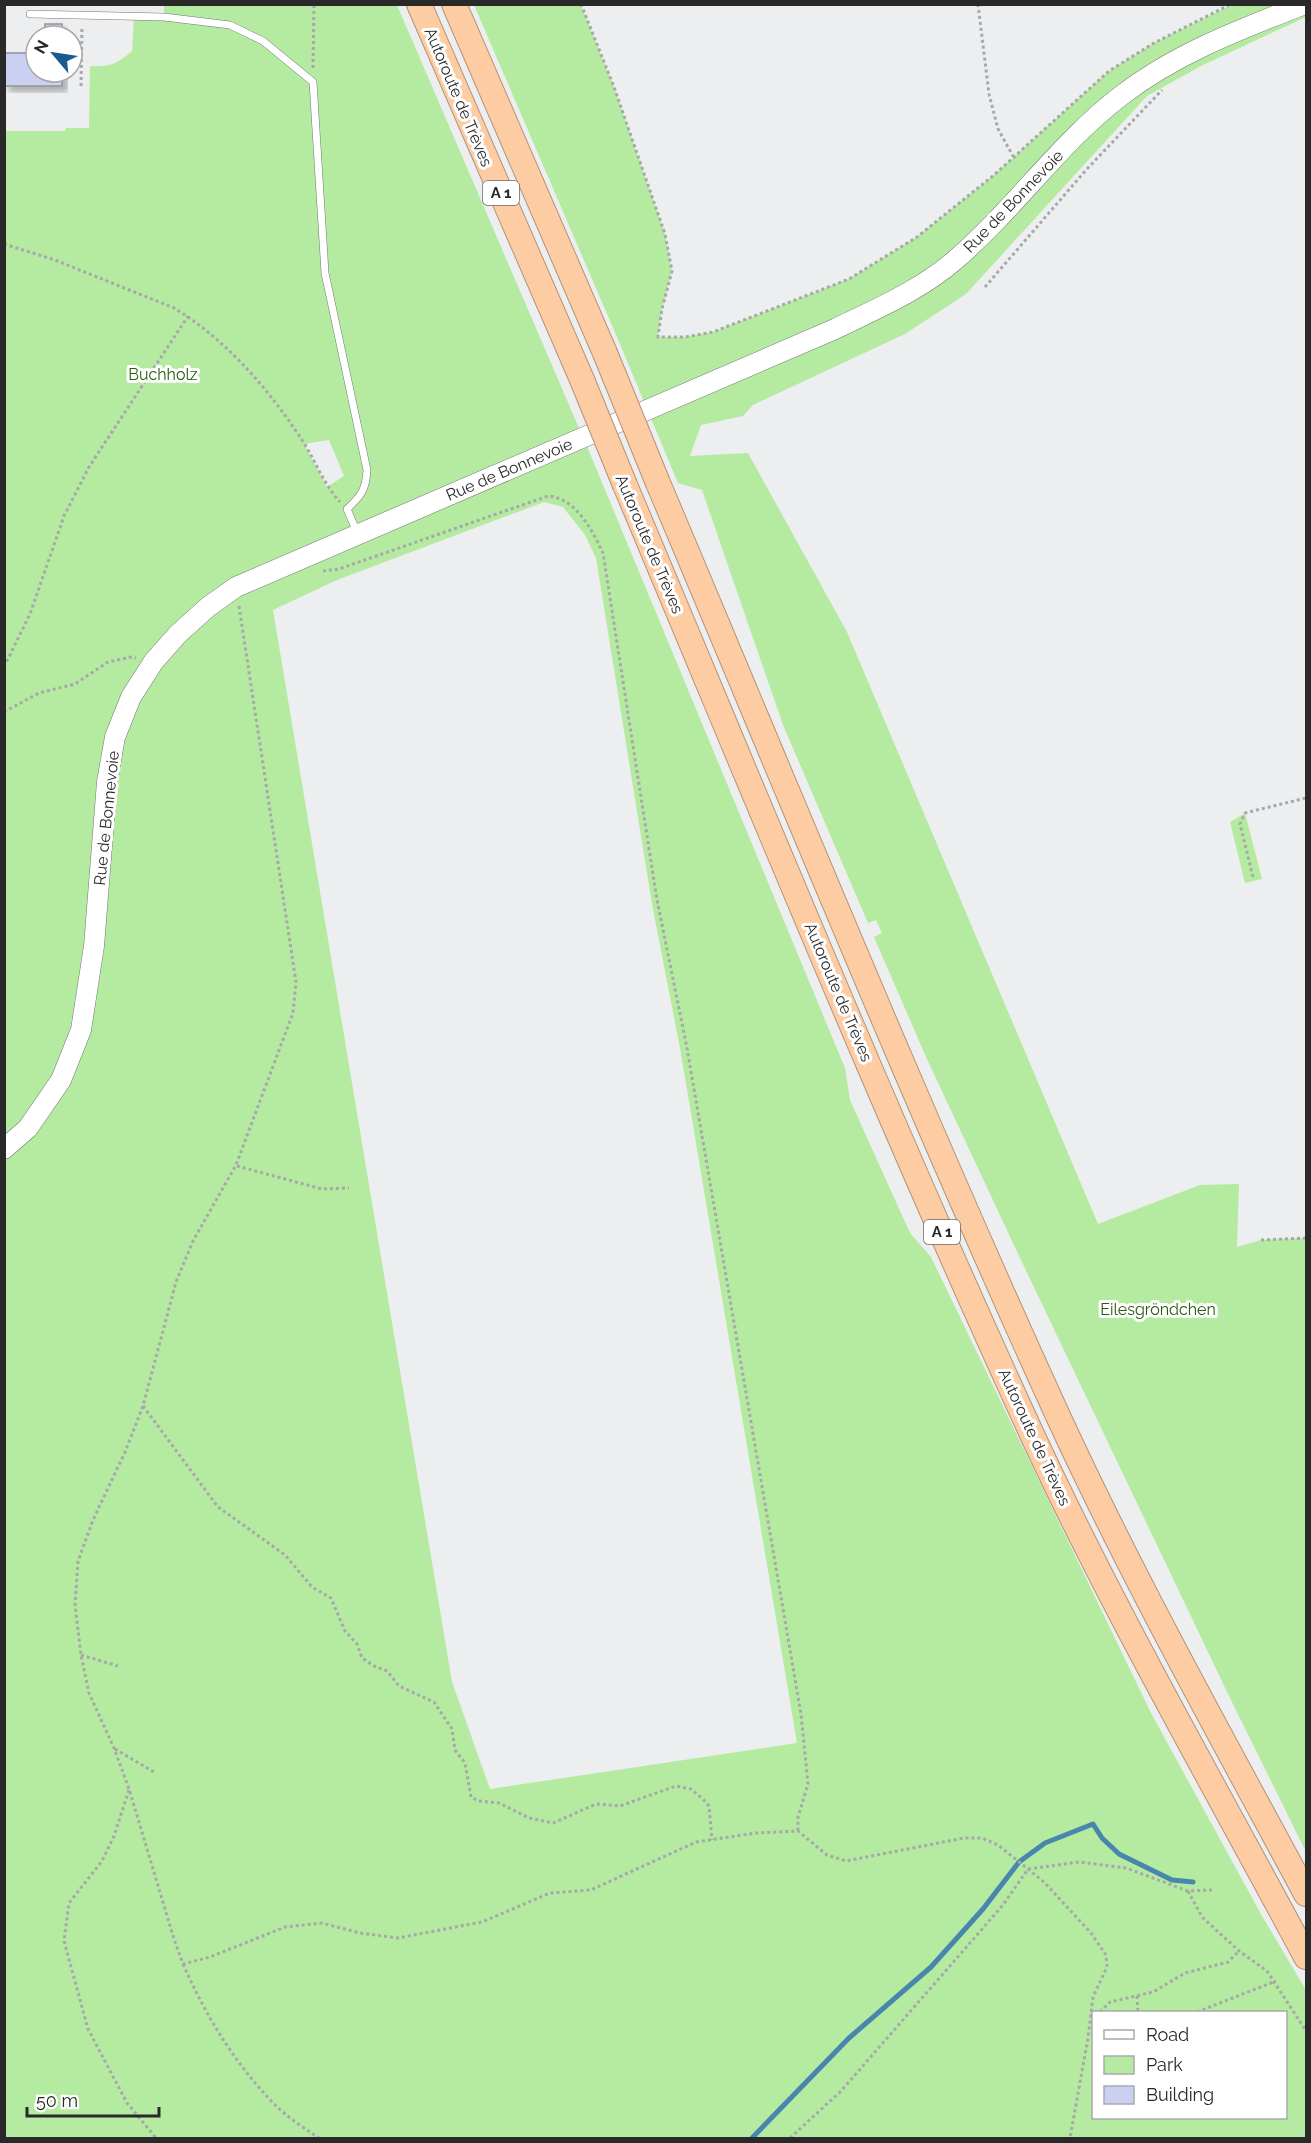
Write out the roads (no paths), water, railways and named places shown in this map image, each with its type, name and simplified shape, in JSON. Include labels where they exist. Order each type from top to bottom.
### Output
[{"type":"highway","name":"Autoroute de Trèves","points":[[419,4],[583,382],[898,1132],[1031,1431],[1101,1574],[1306,1957]]},
{"type":"highway","name":"Autoroute de Trèves","points":[[454,4],[605,353],[929,1124],[1059,1419],[1128,1560],[1306,1894]]},
{"type":"main road","name":"Rue de Bonnevoie","points":[[4,1149],[28,1128],[61,1080],[81,1030],[94,946],[107,782],[115,737],[131,697],[154,661],[178,634],[236,587],[835,329],[907,293],[952,263],[995,222],[1074,137],[1122,94],[1177,59],[1234,32],[1305,4]]},
{"type":"lane","points":[[30,14],[164,17],[230,25],[263,41],[313,82],[326,273],[367,470],[367,485],[347,509],[358,534]]},
{"type":"waterway","points":[[752,2138],[849,2038],[931,1967],[983,1909],[1019,1862],[1045,1843],[1093,1824],[1102,1838],[1119,1854],[1172,1880],[1193,1882]]},
{"type":"park label","name":"Buchholz","points":[[163,374]]},
{"type":"park label","name":"Eilesgröndchen","points":[[1158,1309]]}]
